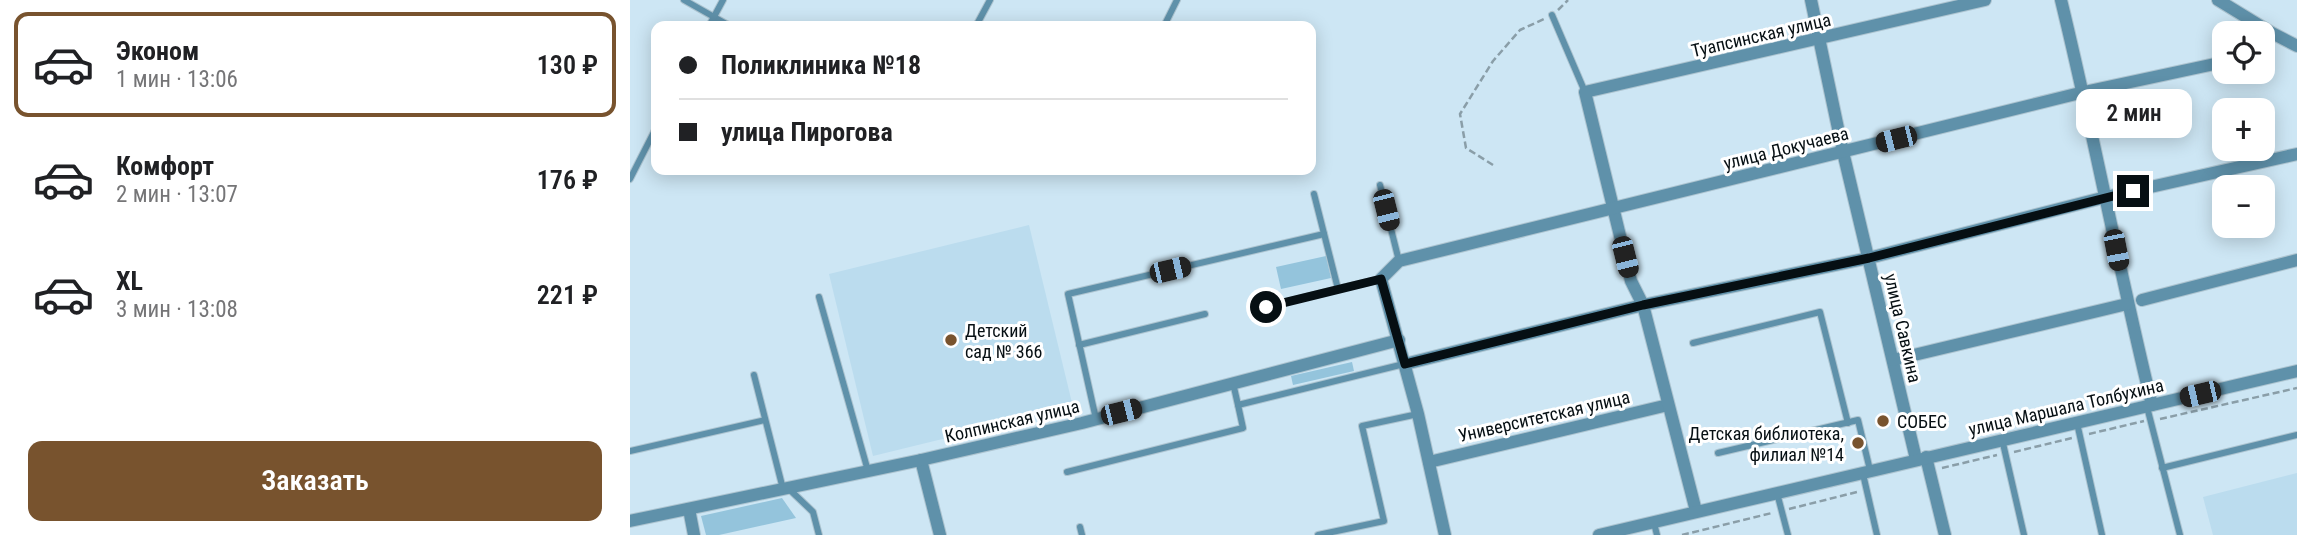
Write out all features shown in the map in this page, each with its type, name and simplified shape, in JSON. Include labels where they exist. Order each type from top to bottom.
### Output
[{"type":"street","name":"улица Савкина","points":[[1811,0],[1843,152],[1893,360],[1921,458],[1930,471],[1945,535]]},
{"type":"street","name":"Туапсинская улица","points":[[1585,92],[1985,0]]},
{"type":"street","points":[[2061,0],[2084,92],[2149,406]]},
{"type":"street","points":[[2218,0],[2245,21]]},
{"type":"street","points":[[2275,40],[2297,46]]},
{"type":"street","name":"улица Докучаева","points":[[1399,261],[2084,92],[2212,65]]},
{"type":"street","points":[[1585,92],[1631,281],[1643,305],[1696,511]]},
{"type":"street","points":[[1405,364],[1643,305],[1869,258],[2106,197],[2297,154]]},
{"type":"street","points":[[2142,300],[2297,260]]},
{"type":"street","points":[[1399,261],[1381,279],[1418,414],[1444,535]]},
{"type":"street","points":[[1893,360],[2127,304]]},
{"type":"street","name":"Колпинская улица","points":[[630,521],[921,460],[1096,419],[1398,340]]},
{"type":"street","name":"улица Маршала Толбухина","points":[[1601,535],[2297,371]]},
{"type":"street","name":"Университетская улица","points":[[1429,461],[1668,405]]},
{"type":"street","points":[[921,460],[940,535]]},
{"type":"street","points":[[689,509],[694,535]]},
{"type":"lane","points":[[684,0],[722,21]]},
{"type":"lane","points":[[712,21],[723,0]]},
{"type":"lane","points":[[979,21],[990,0]]},
{"type":"lane","points":[[1166,21],[1177,0]]},
{"type":"lane","points":[[1552,15],[1585,92]]},
{"type":"lane","points":[[630,179],[651,138]]},
{"type":"lane","points":[[1380,185],[1399,261]]},
{"type":"lane","points":[[1314,194],[1338,289]]},
{"type":"lane","points":[[1096,419],[1068,294],[1324,234]]},
{"type":"lane","points":[[1266,307],[1381,279]]},
{"type":"lane","points":[[818,297],[867,471]]},
{"type":"lane","points":[[1693,343],[1820,312],[1848,423]]},
{"type":"lane","points":[[1079,345],[1205,314]]},
{"type":"lane","points":[[1238,405],[1405,364]]},
{"type":"lane","points":[[754,375],[785,489],[813,512],[819,535]]},
{"type":"lane","points":[[1067,472],[1243,428],[1233,383]]},
{"type":"lane","points":[[2149,406],[2180,535]]},
{"type":"lane","points":[[1318,535],[1384,521],[1362,426],[1418,414]]},
{"type":"lane","points":[[630,452],[765,420]]},
{"type":"lane","points":[[1718,453],[1858,421],[1877,535]]},
{"type":"lane","points":[[2077,422],[2102,535]]},
{"type":"lane","points":[[2162,468],[2297,435]]},
{"type":"lane","points":[[2002,439],[2024,535]]},
{"type":"lane","points":[[1777,492],[1788,535]]},
{"type":"lane","points":[[1654,521],[1657,535]]},
{"type":"lane","points":[[1080,527],[1082,535]]},
{"type":"path","points":[[1493,165],[1466,148],[1460,114],[1493,61],[1520,30],[1552,15],[1568,0]]},
{"type":"path","points":[[1930,471],[2297,388]]},
{"type":"shaded area","name":"Детский сад № 366","points":[[1029,225],[1073,407],[873,456],[829,274]]},
{"type":"shaded area","points":[[1326,256],[1331,278],[1281,289],[1276,267]]},
{"type":"shaded area","points":[[1352,362],[1354,371],[1293,385],[1291,376]]},
{"type":"shaded area","points":[[2297,473],[2297,535],[2213,535],[2203,497]]},
{"type":"shaded area","points":[[782,498],[796,518],[719,535],[706,535],[701,516]]},
{"type":"place","name":"Детский сад № 366","points":[[951,340]]},
{"type":"place","name":"СОБЕС","points":[[1883,421]]},
{"type":"place","name":"Детская библиотека, филиал №14","points":[[1858,443]]},
{"type":"route","points":[[1266,307],[1381,279],[1405,364],[1643,305],[1869,258],[2133,191]]}]
